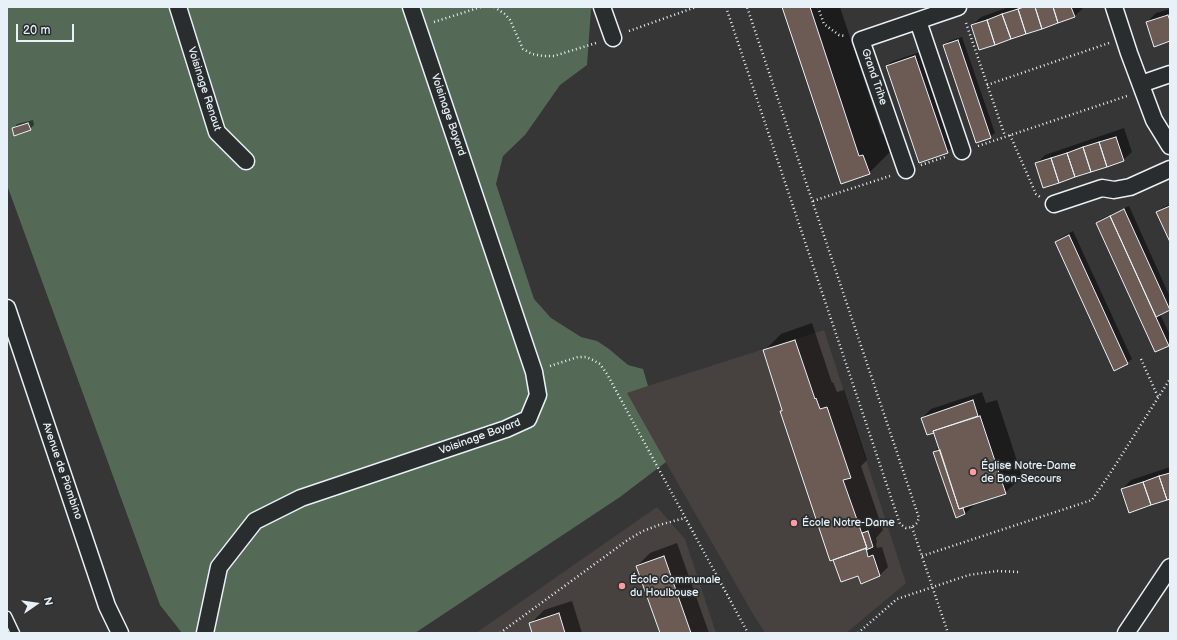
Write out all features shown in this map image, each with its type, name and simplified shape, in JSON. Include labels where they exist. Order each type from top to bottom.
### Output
[{"type":"street","name":"Voisinage Renaut","points":[[178,7],[217,132],[246,161]]},
{"type":"street","name":"Voisinage Bayard","points":[[205,633],[219,567],[255,521],[301,498],[506,429],[528,420],[538,395],[534,372],[411,7]]},
{"type":"street","points":[[602,7],[612,38]]},
{"type":"street","name":"Grand Trihe","points":[[906,170],[861,40],[958,7]]},
{"type":"street","points":[[1114,7],[1154,120],[1170,146]]},
{"type":"street","points":[[918,20],[962,151]]},
{"type":"street","points":[[1142,87],[1170,74]]},
{"type":"street","points":[[1054,204],[1102,188],[1114,190],[1130,187],[1170,169]]},
{"type":"street","name":"Avenue de Piombino","points":[[7,308],[107,606],[120,633]]},
{"type":"street","points":[[1126,633],[1170,566]]},
{"type":"lane","points":[[7,616],[16,633]]},
{"type":"path","points":[[418,27],[481,7]]},
{"type":"path","points":[[494,7],[505,14],[510,20],[523,49],[532,54],[543,56],[554,56],[612,38],[696,7]]},
{"type":"path","points":[[726,7],[900,524],[906,528],[912,527],[918,522],[919,518],[747,7]]},
{"type":"path","points":[[818,7],[824,24],[839,34],[861,40]]},
{"type":"path","points":[[966,21],[1005,136]]},
{"type":"path","points":[[987,85],[1124,38]]},
{"type":"path","points":[[1054,204],[1043,200],[1036,194],[1010,135],[1142,87]]},
{"type":"path","points":[[534,372],[578,357],[586,357],[600,364],[617,392],[748,633]]},
{"type":"path","points":[[1141,359],[1158,397]]},
{"type":"path","points":[[922,556],[1092,500],[1170,378]]},
{"type":"path","points":[[500,633],[629,539],[643,531],[659,525],[685,518]]},
{"type":"path","points":[[912,527],[948,633]]},
{"type":"path","points":[[858,633],[897,599],[969,575],[997,571],[1019,572]]},
{"type":"shaded area","name":"École Notre-Dame","points":[[824,330],[906,583],[846,633],[765,633],[626,393]]},
{"type":"shaded area","name":"École Communale du Houlbouse","points":[[657,507],[685,539],[716,633],[476,633]]},
{"type":"green space","points":[[7,7],[594,7],[591,9],[587,65],[560,85],[525,135],[503,156],[496,184],[534,299],[551,318],[581,337],[597,341],[628,365],[643,369],[648,386],[627,393],[666,462],[620,497],[415,633],[182,633],[160,605],[7,185]]},
{"type":"building","points":[[782,7],[810,7],[859,156],[863,155],[870,174],[841,184]]},
{"type":"building","points":[[1024,7],[1035,7],[1042,29],[1026,34],[1018,9]]},
{"type":"building","points":[[1035,7],[1053,7],[1058,23],[1042,29]]},
{"type":"building","points":[[1053,7],[1071,7],[1075,17],[1058,23]]},
{"type":"building","points":[[1018,9],[1026,34],[1011,39],[1002,14]]},
{"type":"building","points":[[1002,14],[1011,39],[995,45],[987,20]]},
{"type":"building","points":[[1168,15],[1170,21],[1170,41],[1154,47],[1146,22]]},
{"type":"building","points":[[987,20],[995,45],[979,50],[971,25]]},
{"type":"building","points":[[958,40],[991,138],[976,143],[943,45]]},
{"type":"building","points":[[915,56],[948,153],[919,163],[886,66]]},
{"type":"building","points":[[28,123],[31,130],[14,136],[12,128]]},
{"type":"building","points":[[1116,137],[1124,161],[1107,167],[1099,142]]},
{"type":"building","points":[[1099,142],[1107,167],[1091,172],[1083,147]]},
{"type":"building","points":[[1083,147],[1091,172],[1075,177],[1067,153]]},
{"type":"building","points":[[1067,153],[1075,177],[1059,183],[1051,158]]},
{"type":"building","points":[[1051,158],[1059,183],[1043,188],[1035,163]]},
{"type":"building","points":[[1170,206],[1170,242],[1156,212]]},
{"type":"building","points":[[1124,209],[1170,310],[1156,317],[1110,216]]},
{"type":"building","points":[[1110,216],[1169,346],[1155,352],[1096,223]]},
{"type":"building","points":[[1069,235],[1128,364],[1114,371],[1055,242]]},
{"type":"building","points":[[795,340],[815,399],[816,398],[820,409],[827,407],[851,478],[843,480],[867,548],[830,561],[780,411],[782,410],[763,350]]},
{"type":"building","points":[[973,400],[978,416],[933,431],[934,433],[927,435],[921,418]]},
{"type":"building","name":"Église Notre-Dame de Bon-Secours","points":[[980,416],[1006,494],[959,509],[933,431]]},
{"type":"building","points":[[940,450],[959,509],[963,508],[965,514],[956,518],[933,452]]},
{"type":"building","points":[[1170,473],[1170,499],[1167,500],[1159,476]]},
{"type":"building","points":[[1159,476],[1167,500],[1151,505],[1143,482]]},
{"type":"building","points":[[1143,482],[1151,505],[1129,513],[1121,489]]},
{"type":"building","points":[[868,531],[873,547],[866,550],[867,548],[862,533]]},
{"type":"building","points":[[866,548],[868,557],[873,555],[880,576],[861,584],[858,576],[841,582],[833,560]]},
{"type":"building","points":[[664,556],[691,633],[660,633],[636,566]]},
{"type":"building","points":[[559,613],[565,633],[532,633],[529,623]]},
{"type":"place","name":"Église Notre-Dame de Bon-Secours","points":[[973,472]]},
{"type":"place","name":"École Notre-Dame","points":[[794,523]]},
{"type":"place","name":"École Communale du Houlbouse","points":[[622,586]]}]
